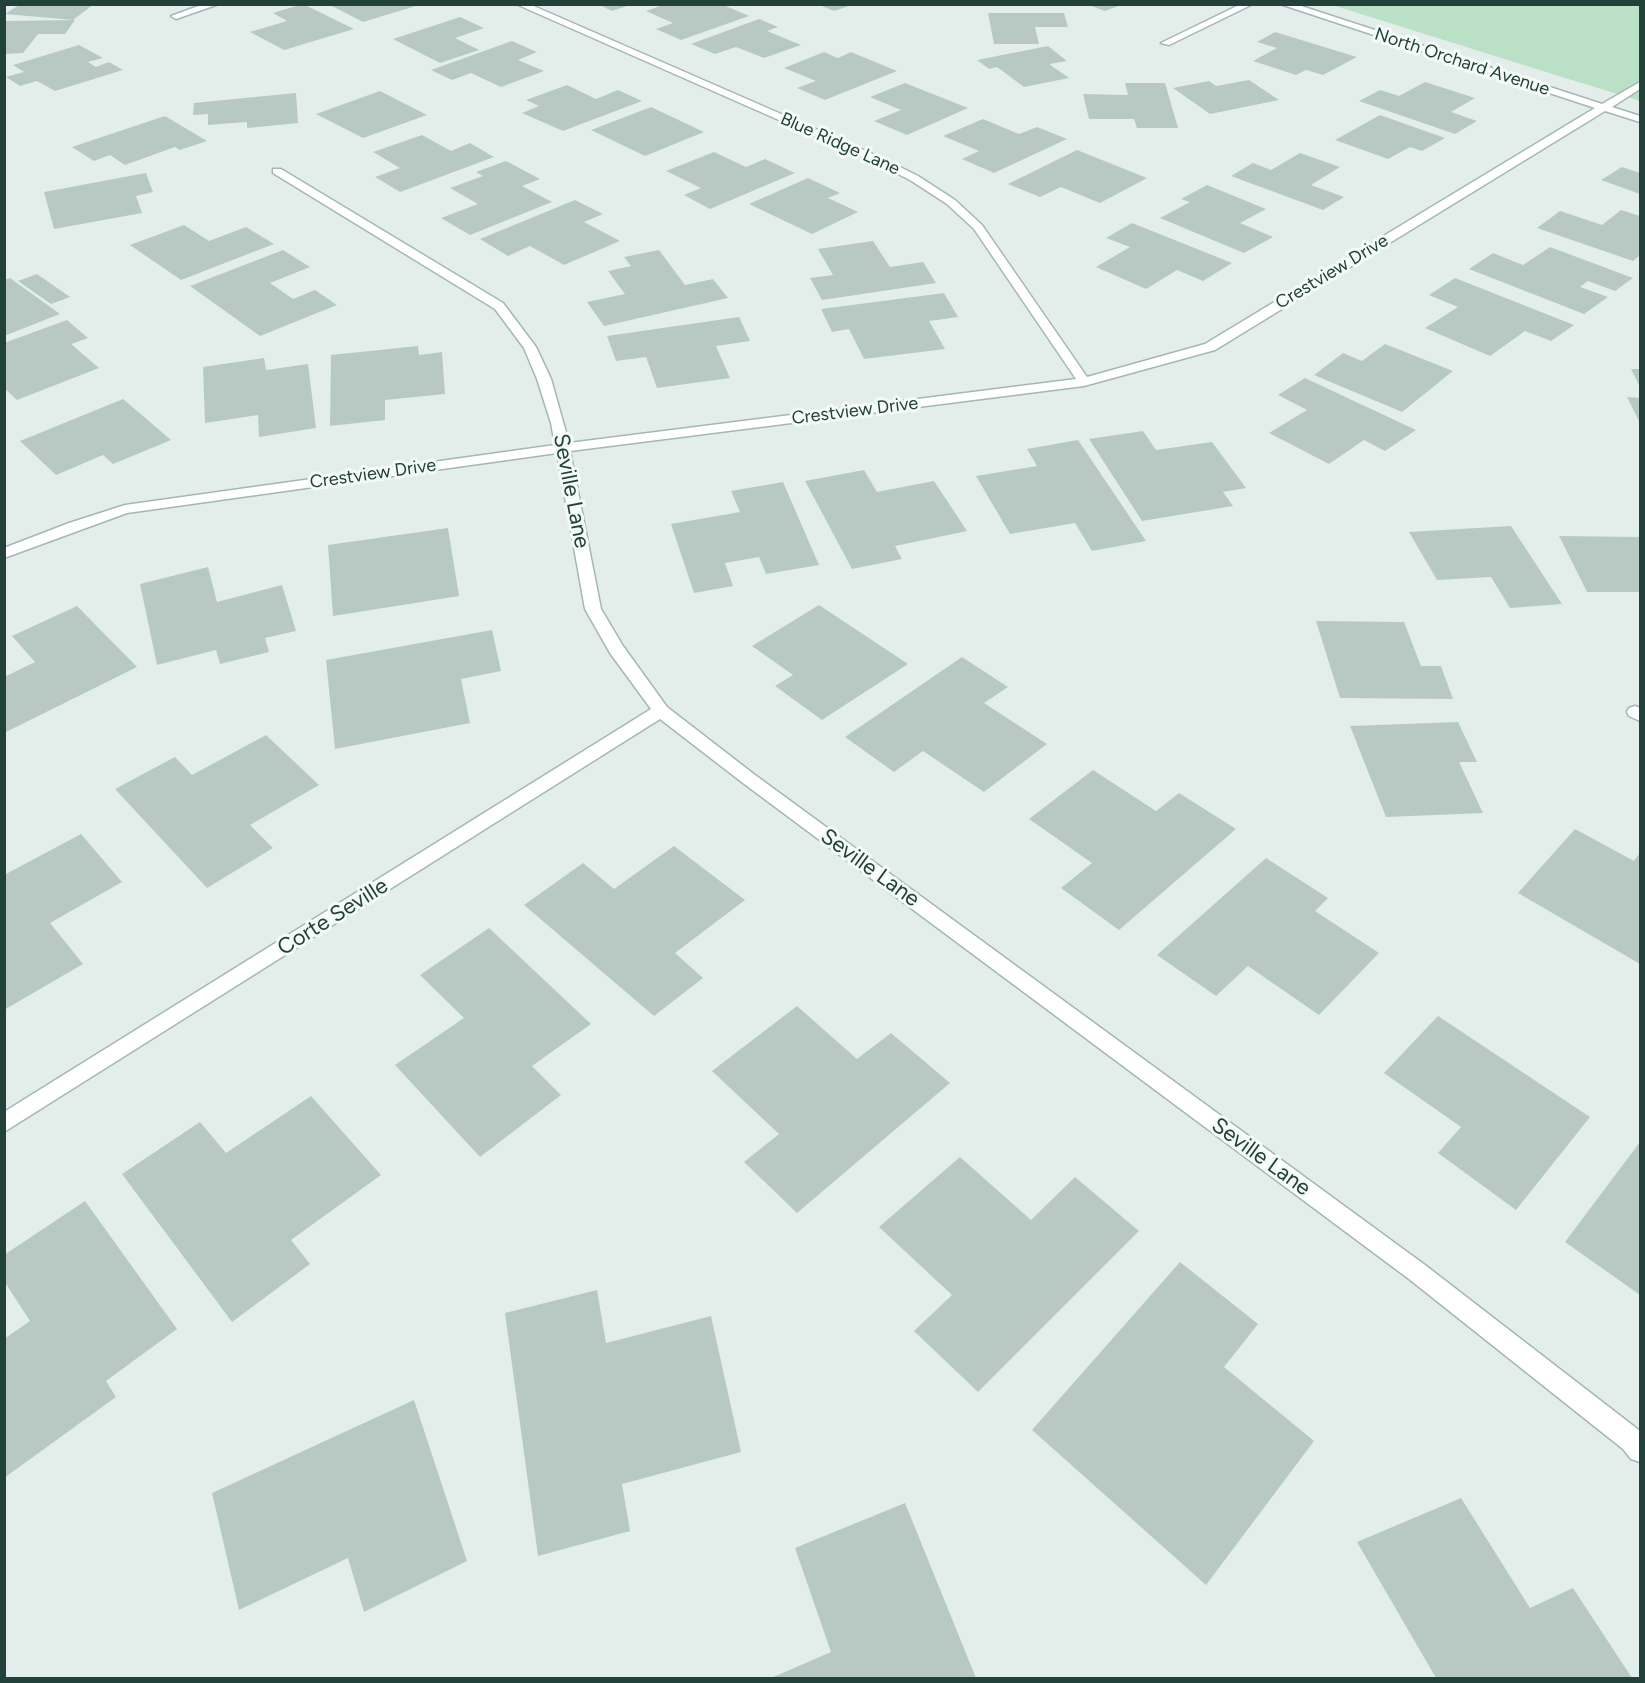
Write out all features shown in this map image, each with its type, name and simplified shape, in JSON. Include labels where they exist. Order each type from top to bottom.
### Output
[{"type":"street","points":[[176,16],[215,4]]},
{"type":"street","name":"Blue Ridge Lane","points":[[520,4],[878,160],[914,178],[951,202],[978,227],[1084,382]]},
{"type":"street","points":[[1166,43],[1249,4]]},
{"type":"street","name":"North Orchard Avenue","points":[[1284,4],[1641,119]]},
{"type":"street","name":"Crestview Drive","points":[[8,548],[125,509],[562,448],[1084,382],[1210,347],[1641,85]]},
{"type":"street","name":"Seville Lane","points":[[277,171],[499,306],[530,346],[558,423],[593,609],[616,649],[662,711],[759,786],[1417,1272],[1632,1440],[1641,1450]]},
{"type":"street","name":"Corte Seville","points":[[4,1123],[662,711]]},
{"type":"green space","points":[[1332,5],[1640,5],[1640,101],[1562,77]]},
{"type":"building","points":[[94,4],[73,20],[5,14],[19,5]]},
{"type":"building","points":[[303,4],[354,29],[284,50],[250,32],[287,21],[273,13]]},
{"type":"building","points":[[328,4],[419,4],[419,5],[363,22]]},
{"type":"building","points":[[598,4],[630,4],[630,5],[612,11]]},
{"type":"building","points":[[666,4],[721,4],[749,16],[681,40],[656,29],[673,23],[646,11]]},
{"type":"building","points":[[817,4],[852,4],[852,5],[834,11]]},
{"type":"building","points":[[1086,4],[1121,4],[1121,5],[1105,11]]},
{"type":"building","points":[[988,13],[1064,13],[1068,27],[1035,27],[1039,44],[994,44]]},
{"type":"building","points":[[460,17],[484,28],[455,38],[479,50],[440,63],[393,39]]},
{"type":"building","points":[[759,19],[778,27],[767,31],[801,45],[764,58],[736,47],[715,54],[691,44]]},
{"type":"building","points":[[75,20],[65,34],[38,34],[23,53],[4,54],[4,21]]},
{"type":"building","points":[[1275,32],[1357,57],[1323,75],[1306,70],[1296,75],[1253,61],[1277,48],[1257,42]]},
{"type":"building","points":[[512,41],[537,52],[518,60],[544,71],[501,87],[471,73],[452,80],[431,70]]},
{"type":"building","points":[[79,45],[103,58],[88,62],[96,67],[109,62],[123,70],[55,91],[37,81],[20,86],[6,77],[24,72],[13,65]]},
{"type":"building","points":[[1048,46],[1067,61],[1049,64],[1069,78],[1024,87],[997,67],[989,69],[977,60]]},
{"type":"building","points":[[824,52],[838,58],[851,52],[897,71],[825,100],[797,88],[816,81],[784,68]]},
{"type":"building","points":[[1249,80],[1279,100],[1210,114],[1173,88],[1209,81],[1216,86]]},
{"type":"building","points":[[1425,82],[1475,98],[1451,112],[1477,121],[1455,134],[1359,101],[1380,90],[1399,96]]},
{"type":"building","points":[[905,83],[968,108],[907,135],[874,121],[901,110],[870,97]]},
{"type":"building","points":[[1125,83],[1165,83],[1178,128],[1137,128],[1134,119],[1089,119],[1083,94],[1128,95]]},
{"type":"building","points":[[567,85],[596,99],[618,90],[642,101],[563,131],[522,113],[539,106],[526,100]]},
{"type":"building","points":[[380,91],[427,115],[363,138],[316,114]]},
{"type":"building","points":[[296,93],[298,123],[247,128],[247,122],[208,125],[208,114],[193,115],[194,103]]},
{"type":"building","points":[[651,107],[704,132],[645,156],[591,130]]},
{"type":"building","points":[[1380,115],[1445,138],[1422,151],[1410,147],[1388,159],[1335,140]]},
{"type":"building","points":[[165,116],[207,141],[180,150],[175,147],[125,165],[110,155],[94,161],[72,147]]},
{"type":"building","points":[[983,119],[1019,134],[1037,127],[1067,139],[994,173],[962,159],[979,151],[943,136]]},
{"type":"building","points":[[422,135],[451,151],[470,143],[494,157],[400,192],[375,177],[400,168],[373,152]]},
{"type":"building","points":[[1077,150],[1147,178],[1100,203],[1061,187],[1040,197],[1008,184]]},
{"type":"building","points":[[714,152],[746,167],[765,159],[795,173],[710,209],[684,195],[701,188],[666,171]]},
{"type":"building","points":[[1300,153],[1340,167],[1311,185],[1344,197],[1323,210],[1231,176],[1253,163],[1271,170]]},
{"type":"building","points":[[506,161],[540,179],[522,186],[552,202],[470,235],[441,218],[478,204],[450,188],[483,176],[476,172]]},
{"type":"building","points":[[1622,167],[1640,173],[1640,194],[1601,180]]},
{"type":"building","points":[[146,173],[153,192],[136,196],[142,213],[54,229],[44,192]]},
{"type":"building","points":[[808,178],[840,193],[828,198],[858,212],[812,234],[749,204]]},
{"type":"building","points":[[1207,185],[1266,209],[1240,223],[1273,237],[1244,253],[1160,218],[1190,202],[1181,199]]},
{"type":"building","points":[[575,200],[603,214],[584,222],[620,241],[564,265],[530,246],[508,256],[480,239]]},
{"type":"building","points":[[1621,210],[1640,216],[1640,255],[1633,261],[1537,228],[1560,211],[1602,225]]},
{"type":"building","points":[[1132,223],[1232,263],[1203,281],[1177,270],[1146,289],[1096,267],[1130,247],[1106,238]]},
{"type":"building","points":[[184,225],[209,241],[246,227],[274,244],[181,280],[130,245]]},
{"type":"building","points":[[873,241],[890,267],[923,262],[936,283],[822,300],[810,278],[833,275],[818,249]]},
{"type":"building","points":[[1550,247],[1633,278],[1615,291],[1588,281],[1580,287],[1608,297],[1584,314],[1469,269],[1493,253],[1523,265]]},
{"type":"building","points":[[283,250],[310,267],[270,283],[293,299],[315,290],[337,305],[260,336],[190,286]]},
{"type":"building","points":[[659,250],[685,285],[713,279],[728,298],[604,326],[587,302],[625,294],[608,271],[631,266],[624,257]]},
{"type":"building","points":[[37,274],[70,297],[51,304],[18,281]]},
{"type":"building","points":[[10,278],[60,314],[4,336],[4,280]]},
{"type":"building","points":[[1455,278],[1574,325],[1551,341],[1525,331],[1490,356],[1425,328],[1458,307],[1429,295]]},
{"type":"building","points":[[944,293],[958,317],[929,321],[945,349],[864,359],[849,329],[832,332],[821,309]]},
{"type":"building","points":[[739,317],[750,341],[716,346],[730,378],[657,388],[646,357],[616,361],[607,336]]},
{"type":"building","points":[[67,320],[88,338],[71,344],[99,368],[17,400],[4,388],[4,343]]},
{"type":"building","points":[[1385,344],[1453,371],[1402,412],[1314,375],[1343,353],[1362,361]]},
{"type":"building","points":[[418,346],[419,355],[442,352],[445,394],[385,400],[385,420],[330,426],[331,355]]},
{"type":"building","points":[[264,358],[266,370],[308,364],[316,428],[259,437],[258,415],[205,423],[203,367]]},
{"type":"building","points":[[1631,369],[1640,369],[1640,387]]},
{"type":"building","points":[[1305,378],[1416,430],[1385,451],[1364,440],[1329,464],[1269,433],[1307,410],[1278,395]]},
{"type":"building","points":[[1627,397],[1640,398],[1640,423]]},
{"type":"building","points":[[123,399],[171,440],[113,464],[103,455],[56,475],[20,441]]},
{"type":"building","points":[[1143,431],[1156,450],[1212,442],[1246,488],[1223,492],[1233,506],[1142,521],[1089,439]]},
{"type":"building","points":[[1078,440],[1146,541],[1092,551],[1075,523],[1010,534],[976,476],[1037,466],[1027,449]]},
{"type":"building","points":[[864,470],[877,492],[934,481],[967,531],[895,546],[902,559],[852,569],[805,481]]},
{"type":"building","points":[[783,482],[819,565],[766,574],[759,557],[725,563],[733,586],[694,593],[671,524],[740,512],[731,491]]},
{"type":"building","points":[[1511,526],[1562,604],[1510,608],[1491,577],[1437,580],[1409,532]]},
{"type":"building","points":[[448,528],[459,596],[333,616],[328,545]]},
{"type":"building","points":[[1559,536],[1640,537],[1640,592],[1587,592]]},
{"type":"building","points":[[208,567],[217,602],[282,585],[296,631],[265,638],[269,652],[220,664],[216,650],[157,665],[140,584]]},
{"type":"building","points":[[819,605],[908,664],[822,720],[775,686],[793,675],[752,646]]},
{"type":"building","points":[[77,606],[137,667],[4,733],[4,677],[35,662],[12,636]]},
{"type":"building","points":[[1316,621],[1404,622],[1421,666],[1441,666],[1453,699],[1340,698]]},
{"type":"building","points":[[492,630],[501,671],[461,679],[470,723],[335,749],[326,660]]},
{"type":"building","points":[[962,657],[1008,687],[984,703],[1047,744],[984,792],[923,751],[894,772],[845,737]]},
{"type":"building","points":[[1458,722],[1477,762],[1459,762],[1483,813],[1386,817],[1350,726]]},
{"type":"building","points":[[266,735],[319,785],[250,825],[273,848],[207,888],[115,789],[175,757],[192,775]]},
{"type":"building","points":[[1093,770],[1156,811],[1179,793],[1236,829],[1119,930],[1061,888],[1092,863],[1029,819]]},
{"type":"building","points":[[1575,829],[1634,861],[1640,853],[1640,964],[1518,893]]},
{"type":"building","points":[[81,834],[122,882],[50,923],[83,964],[4,1010],[4,875]]},
{"type":"building","points":[[674,846],[745,900],[675,953],[703,978],[654,1016],[524,905],[583,863],[614,889]]},
{"type":"building","points":[[1266,858],[1328,898],[1315,911],[1379,953],[1319,1015],[1248,966],[1216,996],[1157,955]]},
{"type":"building","points":[[489,928],[591,1024],[532,1066],[561,1095],[480,1157],[395,1065],[464,1018],[420,975]]},
{"type":"building","points":[[797,1006],[857,1059],[891,1033],[950,1083],[797,1213],[744,1162],[779,1134],[712,1071]]},
{"type":"building","points":[[1438,1016],[1590,1117],[1516,1210],[1438,1153],[1461,1127],[1384,1073]]},
{"type":"building","points":[[311,1096],[381,1175],[291,1240],[310,1264],[232,1322],[122,1174],[200,1122],[226,1153]]},
{"type":"building","points":[[1640,1142],[1640,1295],[1565,1242]]},
{"type":"building","points":[[960,1157],[1031,1220],[1075,1177],[1139,1231],[978,1392],[914,1331],[952,1295],[879,1227]]},
{"type":"building","points":[[85,1201],[177,1329],[106,1381],[116,1397],[4,1478],[4,1339],[30,1321],[4,1281],[4,1255]]},
{"type":"building","points":[[1180,1262],[1258,1324],[1224,1367],[1314,1441],[1206,1585],[1032,1430]]},
{"type":"building","points":[[597,1290],[606,1343],[711,1316],[741,1452],[622,1484],[630,1531],[538,1556],[505,1313]]},
{"type":"building","points":[[414,1400],[467,1561],[364,1612],[348,1558],[239,1610],[212,1493]]},
{"type":"building","points":[[1461,1498],[1530,1608],[1573,1588],[1632,1678],[1436,1678],[1357,1542]]},
{"type":"building","points":[[905,1503],[976,1678],[771,1678],[831,1652],[795,1548]]}]
